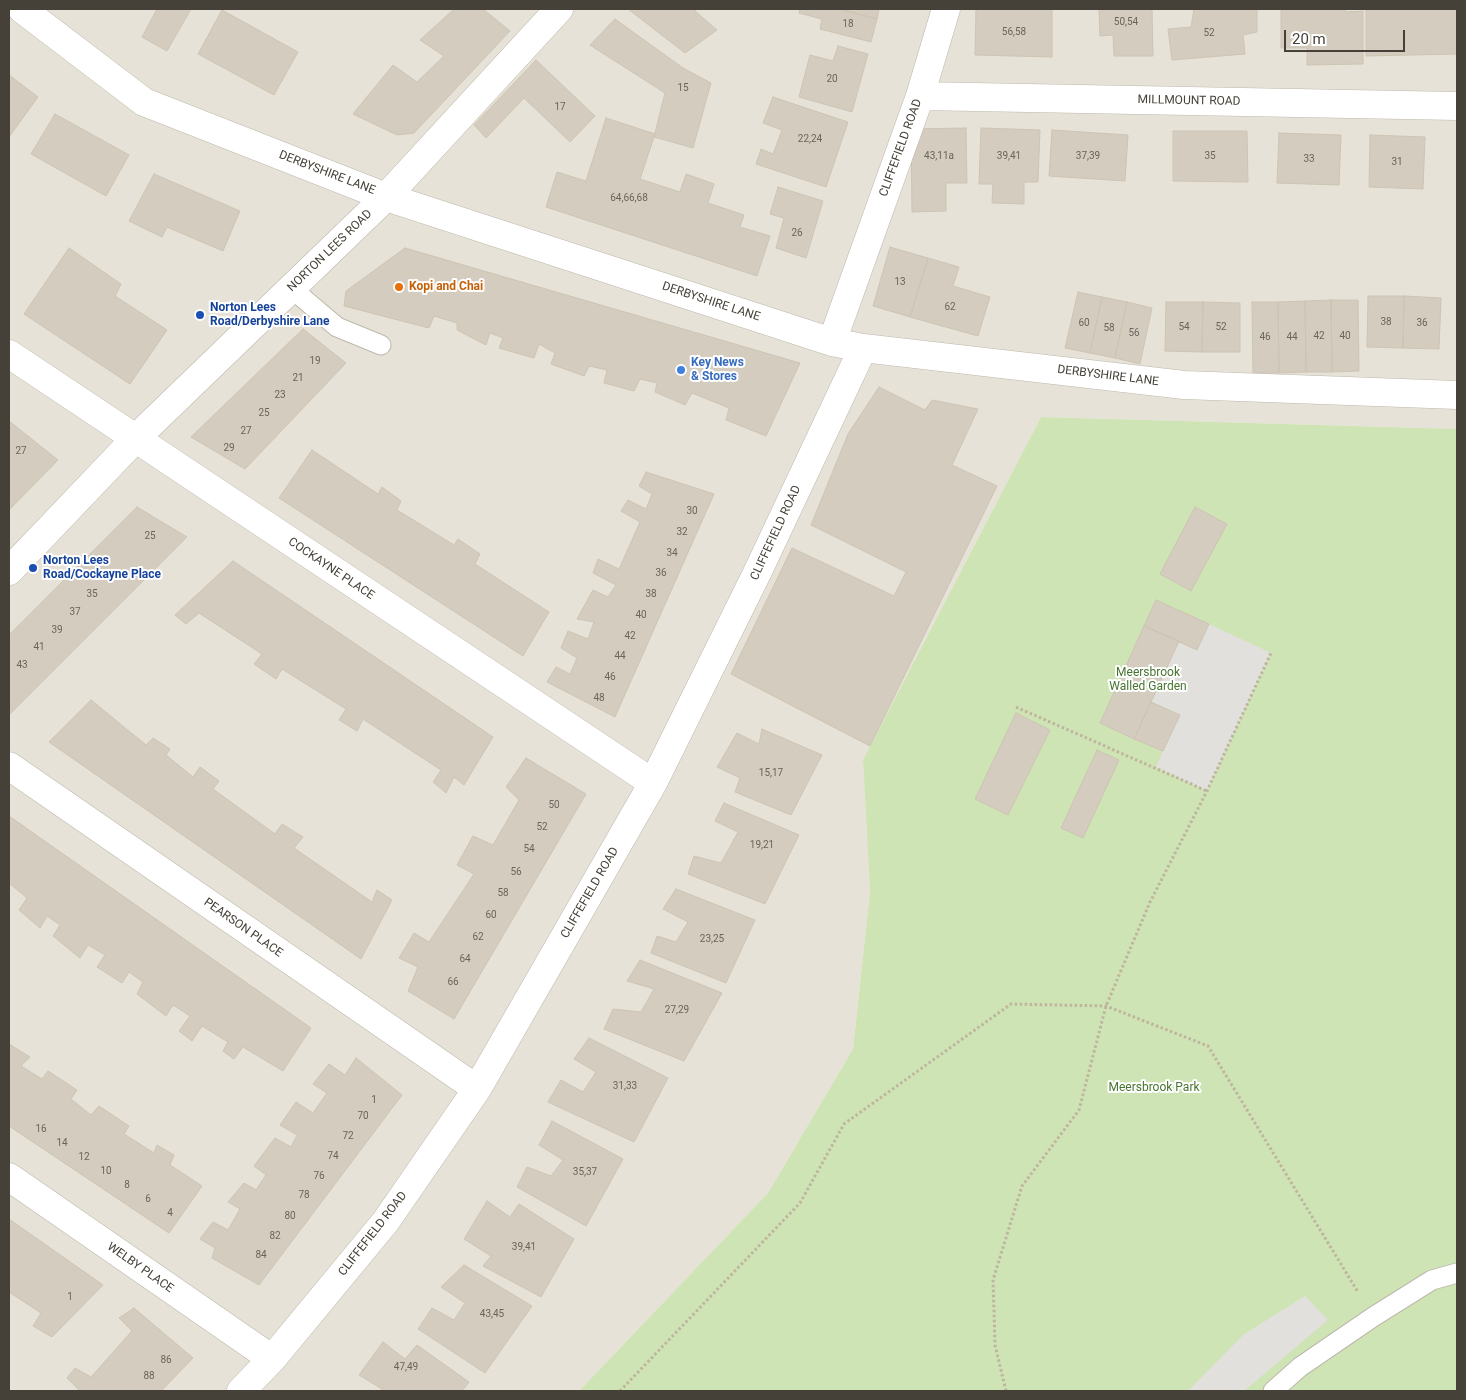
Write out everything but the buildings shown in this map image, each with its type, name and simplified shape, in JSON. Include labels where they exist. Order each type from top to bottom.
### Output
[{"type":"street","name":"DERBYSHIRE LANE","points":[[22,9],[144,102],[386,197],[832,342],[863,348],[1184,385],[1457,394]]},
{"type":"street","name":"CLIFFEFIELD ROAD","points":[[832,342],[920,96],[946,9]]},
{"type":"street","name":"NORTON LEES ROAD","points":[[9,571],[135,439],[386,197],[553,10]]},
{"type":"street","name":"MILLMOUNT ROAD","points":[[920,96],[1457,106]]},
{"type":"street","name":"CLIFFEFIELD ROAD","points":[[241,1391],[272,1360],[386,1221],[477,1089],[653,784],[758,571],[863,348]]},
{"type":"street","name":"COCKAYNE PLACE","points":[[9,354],[653,784]]},
{"type":"street","name":"PEARSON PLACE","points":[[9,766],[477,1089]]},
{"type":"street","name":"WELBY PLACE","points":[[9,1177],[272,1360]]},
{"type":"lane","points":[[291,288],[337,327],[381,345]]},
{"type":"lane","points":[[1273,1391],[1300,1367],[1373,1317],[1432,1280],[1457,1273]]},
{"type":"path","points":[[1006,1391],[995,1345],[993,1280],[1022,1186],[1079,1110],[1106,1006],[1150,902],[1207,791],[1271,654]]},
{"type":"path","points":[[1016,707],[1207,791]]},
{"type":"path","points":[[620,1391],[800,1203],[844,1124],[1010,1004],[1106,1006],[1208,1046],[1373,1317]]},
{"type":"shaded area","points":[[9,9],[1457,9],[1457,429],[1041,417],[863,760],[870,892],[853,1049],[768,1193],[579,1391],[9,1391]]},
{"type":"shaded area","points":[[1209,624],[1271,653],[1207,791],[1156,767],[1179,715],[1151,702],[1179,641],[1197,650]]},
{"type":"shaded area","points":[[1305,1296],[1328,1320],[1244,1391],[1188,1391],[1243,1335]]},
{"type":"green space","name":"Meersbrook Park","points":[[1041,417],[1457,429],[1457,1391],[579,1391],[768,1193],[853,1049],[870,892],[863,760]]},
{"type":"place","name":"Kopi and Chai","points":[[399,287]]},
{"type":"place","name":"Norton Lees Road/Derbyshire Lane","points":[[200,315]]},
{"type":"place","name":"Key News & Stores","points":[[681,370]]},
{"type":"place","name":"Norton Lees Road/Cockayne Place","points":[[33,568]]},
{"type":"park label","name":"Meersbrook Walled Garden","points":[[1148,680]]}]
